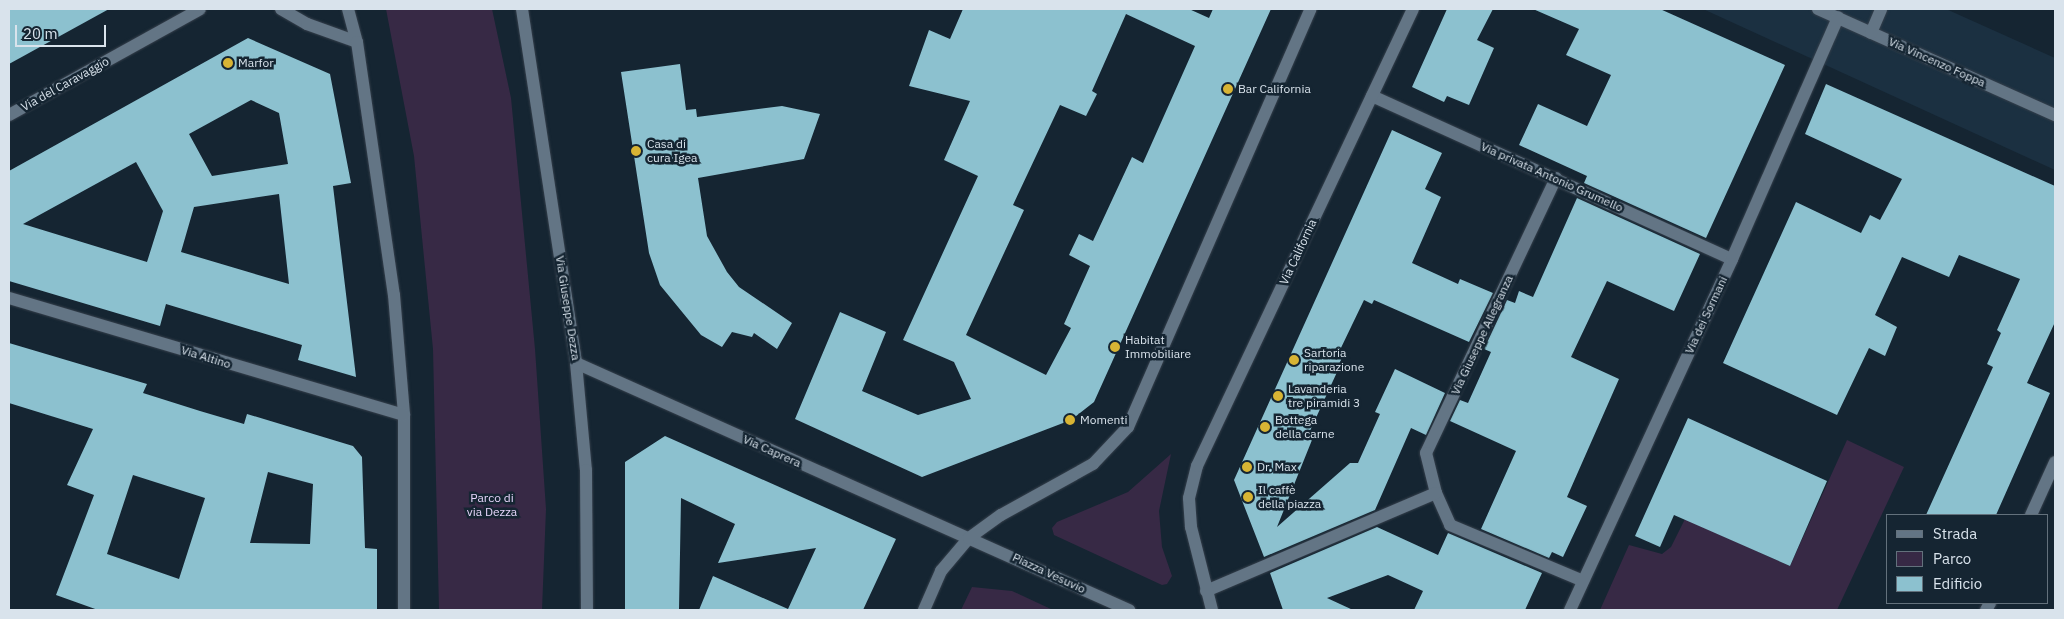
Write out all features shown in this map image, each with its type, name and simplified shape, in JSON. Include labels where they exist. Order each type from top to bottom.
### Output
[{"type":"street","name":"Via del Caravaggio","points":[[9,115],[200,9]]},
{"type":"street","points":[[281,9],[307,24],[357,42]]},
{"type":"street","points":[[348,9],[357,42],[383,205],[404,415],[404,610]]},
{"type":"street","name":"Via Giuseppe Dezza","points":[[522,9],[576,363],[586,470],[587,610]]},
{"type":"street","points":[[924,610],[942,571],[969,538],[1001,515],[1093,464],[1128,427],[1312,9]]},
{"type":"street","name":"Via California","points":[[1206,591],[1189,498],[1197,466],[1413,9]]},
{"type":"street","name":"Via Vincenzo Foppa","points":[[1818,9],[2055,116]]},
{"type":"street","points":[[1871,33],[1881,9]]},
{"type":"street","name":"Via dei Sormani","points":[[1570,610],[1732,259],[1838,18]]},
{"type":"street","name":"Via privata Antonio Grumello","points":[[1372,96],[1732,259]]},
{"type":"street","name":"Via Giuseppe Allegranza","points":[[1556,178],[1426,453],[1436,494],[1450,525],[1583,581]]},
{"type":"street","name":"Via Altino","points":[[9,298],[404,415]]},
{"type":"street","name":"Via Caprera","points":[[576,363],[969,538]]},
{"type":"street","points":[[2030,514],[2055,462]]},
{"type":"street","points":[[1212,610],[1206,591],[1436,494]]},
{"type":"street","name":"Piazza Vesuvio","points":[[969,538],[1129,610]]},
{"type":"shaded area","points":[[1703,9],[1946,9],[2055,58],[2055,170]]},
{"type":"green space","name":"Parco di via Dezza","points":[[386,9],[492,9],[511,98],[535,349],[546,509],[542,610],[439,610],[433,349],[414,156]]},
{"type":"green space","points":[[1847,440],[1904,467],[1837,610],[1600,610],[1629,545],[1662,554],[1671,547],[1685,519],[1790,566]]},
{"type":"green space","points":[[1171,454],[1159,511],[1162,547],[1172,576],[1167,584],[1162,585],[1054,535],[1052,528],[1057,522],[1128,492]]},
{"type":"green space","points":[[972,587],[1012,591],[1053,610],[961,610]]},
{"type":"building","points":[[9,9],[109,9],[9,64]]},
{"type":"building","points":[[963,9],[1189,9],[1209,18],[1213,9],[1271,9],[1094,402],[1071,420],[922,477],[795,419],[840,312],[886,332],[862,391],[918,415],[971,399],[954,362],[903,340],[978,176],[944,160],[970,101],[909,86],[929,30],[950,39]],"holes":[[[1126,14],[1195,46],[1143,163],[1132,157],[1093,241],[1079,234],[1069,255],[1090,266],[1064,324],[1071,328],[1046,375],[966,335],[1024,210],[1013,205],[1060,105],[1086,116],[1097,94],[1092,91]]]},
{"type":"building","points":[[1447,9],[1493,9],[1477,40],[1494,48],[1469,105],[1447,96],[1444,102],[1412,87]]},
{"type":"building","points":[[1533,9],[1660,9],[1785,65],[1706,238],[1584,183],[1587,176],[1519,145],[1538,104],[1587,126],[1611,75],[1566,55],[1579,29]]},
{"type":"building","points":[[248,38],[330,74],[351,183],[333,186],[356,377],[298,360],[302,345],[166,304],[160,326],[9,281],[9,171]],"holes":[[[251,100],[279,113],[288,164],[212,176],[189,134]],[[136,162],[163,211],[147,262],[23,224]],[[279,194],[289,284],[181,252],[194,207]]]},
{"type":"building","points":[[680,64],[686,110],[696,109],[697,117],[782,106],[820,114],[804,159],[698,178],[707,236],[727,272],[739,287],[792,323],[777,349],[754,333],[752,337],[732,332],[722,347],[701,335],[660,285],[649,253],[621,72]]},
{"type":"building","points":[[1826,84],[2055,186],[2055,322],[2027,383],[2050,393],[1996,514],[1926,514],[1993,367],[1987,364],[2001,333],[1997,330],[2020,279],[1959,255],[1949,277],[1902,257],[1875,315],[1897,327],[1885,356],[1869,348],[1837,415],[1723,363],[1796,202],[1861,233],[1870,215],[1880,220],[1902,179],[1805,134]]},
{"type":"building","points":[[1392,130],[1442,153],[1425,189],[1441,197],[1412,263],[1458,284],[1460,279],[1493,293],[1469,342],[1374,300],[1372,304],[1364,300],[1339,352],[1343,353],[1338,370],[1309,433],[1314,435],[1277,527],[1350,463],[1358,463],[1380,414],[1375,412],[1395,369],[1445,393],[1426,435],[1411,428],[1375,510],[1264,557],[1234,480]]},
{"type":"building","points":[[1577,198],[1700,254],[1674,311],[1607,281],[1571,357],[1619,379],[1567,497],[1587,506],[1563,557],[1552,552],[1549,558],[1481,529],[1516,451],[1450,421],[1460,400],[1468,403],[1491,352],[1484,349],[1507,300],[1515,303],[1519,291],[1533,297]]},
{"type":"building","points":[[9,343],[147,384],[143,393],[200,411],[244,424],[247,414],[353,446],[362,457],[365,548],[377,549],[377,610],[98,610],[56,595],[94,495],[67,485],[93,429],[9,403]],"holes":[[[268,472],[313,484],[310,544],[250,543]],[[133,475],[205,498],[179,579],[107,554]]]},
{"type":"building","points":[[1688,418],[1827,481],[1790,566],[1674,515],[1660,547],[1635,536]]},
{"type":"building","points":[[665,436],[896,539],[863,610],[699,610],[713,576],[788,609],[816,548],[718,563],[735,524],[681,498],[679,610],[625,610],[625,462]]},
{"type":"building","points":[[1377,527],[1438,555],[1448,533],[1542,573],[1525,610],[1414,610],[1423,591],[1388,575],[1327,598],[1353,610],[1283,610],[1270,573]]},
{"type":"place","name":"Marfor","points":[[228,63]]},
{"type":"place","name":"Bar California","points":[[1228,89]]},
{"type":"place","name":"Casa di cura Igea","points":[[636,151]]},
{"type":"place","name":"Habitat Immobiliare","points":[[1115,347]]},
{"type":"place","name":"Sartoria riparazione","points":[[1294,360]]},
{"type":"place","name":"Lavanderia tre piramidi 3","points":[[1278,396]]},
{"type":"place","name":"Momenti","points":[[1070,420]]},
{"type":"place","name":"Bottega della carne","points":[[1265,427]]},
{"type":"place","name":"Dr. Max","points":[[1247,467]]},
{"type":"place","name":"Il caffè della piazza","points":[[1248,497]]}]
